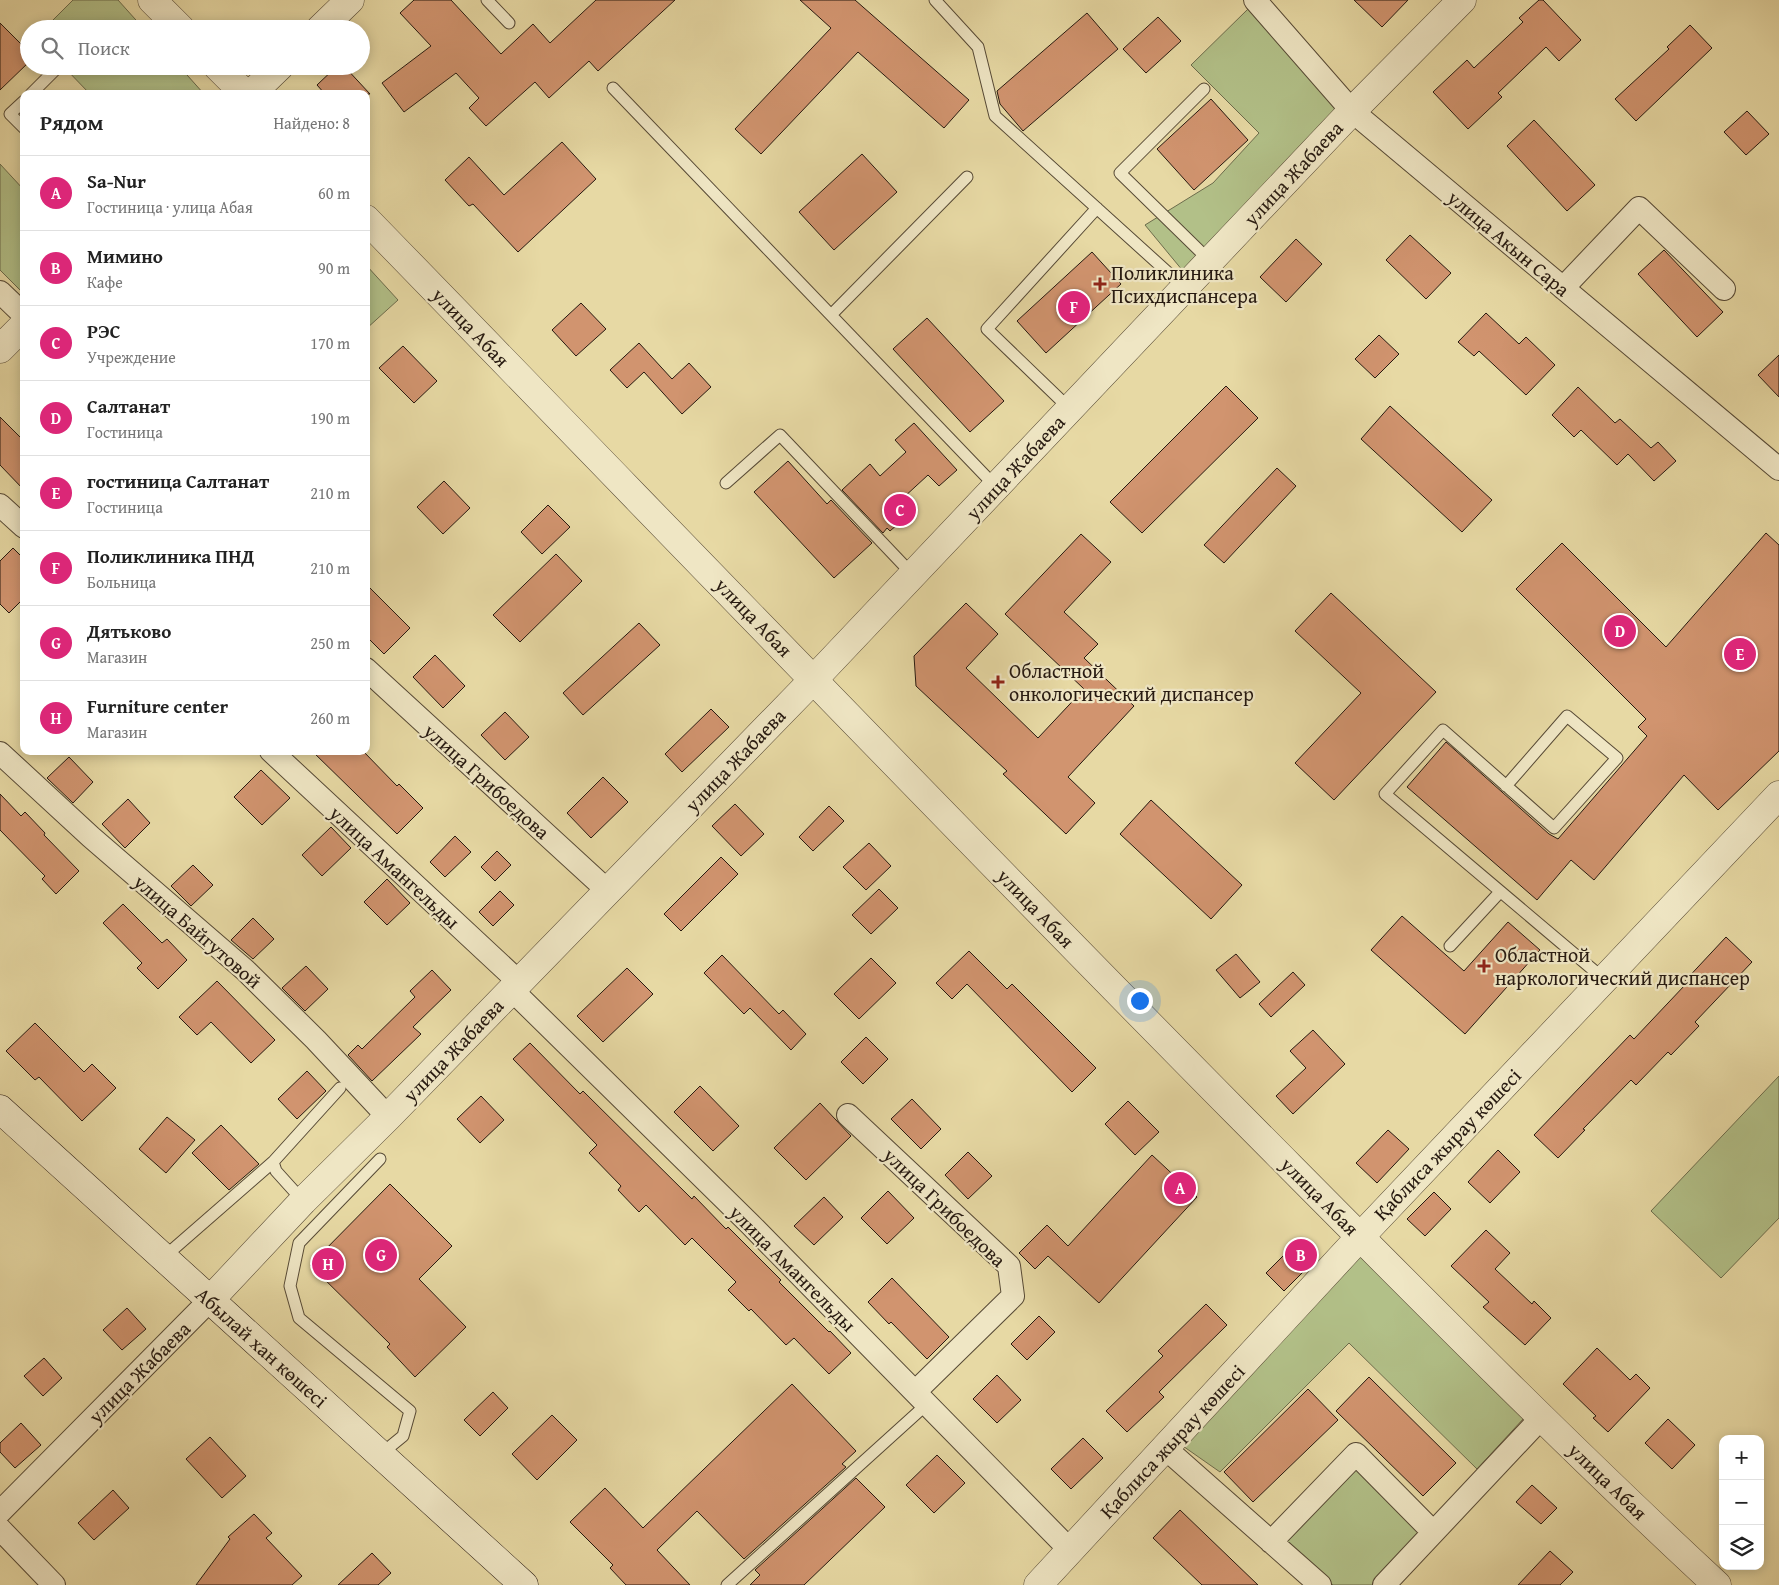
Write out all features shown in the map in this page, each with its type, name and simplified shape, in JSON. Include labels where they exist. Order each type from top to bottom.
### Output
[{"type":"street","points":[[152,0],[171,20]]},
{"type":"street","points":[[329,20],[350,0]]},
{"type":"street","name":"улица Акын Сара","points":[[1255,0],[1352,112],[1779,469]]},
{"type":"street","name":"улица Жабаева","points":[[0,1512],[210,1300],[303,1202],[814,679],[1352,112],[1462,0]]},
{"type":"street","points":[[226,75],[240,90]]},
{"type":"street","points":[[255,90],[271,75]]},
{"type":"street","points":[[1562,288],[1639,208],[1724,289]]},
{"type":"street","name":"улица Абая","points":[[370,223],[992,864],[1542,1417],[1635,1509],[1717,1585]]},
{"type":"street","points":[[0,292],[20,311]]},
{"type":"street","points":[[0,350],[20,329]]},
{"type":"street","points":[[0,505],[20,523]]},
{"type":"street","name":"улица Грибоедова","points":[[370,673],[608,891]]},
{"type":"street","name":"улица Байгутовой","points":[[0,753],[91,837],[245,970],[316,1040],[388,1117]]},
{"type":"street","name":"улица Амангельды","points":[[275,755],[516,986],[1070,1551]]},
{"type":"street","name":"Қаблиса жырау көшесі","points":[[1044,1583],[1070,1551],[1360,1236],[1779,795]]},
{"type":"street","name":"Абылай хан көшесі","points":[[0,1109],[524,1585]]},
{"type":"street","name":"улица Грибоедова","points":[[848,1115],[1009,1266],[1013,1296],[921,1398]]},
{"type":"street","points":[[1384,1585],[1542,1417]]},
{"type":"street","points":[[1165,1448],[1320,1585]]},
{"type":"street","points":[[1271,1542],[1356,1454],[1434,1532]]},
{"type":"street","points":[[0,1529],[54,1585]]},
{"type":"lane","points":[[487,0],[509,23]]},
{"type":"lane","points":[[935,0],[978,47],[995,116],[1185,288]]},
{"type":"lane","points":[[35,90],[50,75]]},
{"type":"lane","points":[[613,88],[996,487]]},
{"type":"lane","points":[[1204,89],[1120,173],[1210,261]]},
{"type":"lane","points":[[20,105],[10,114],[20,124]]},
{"type":"lane","points":[[830,315],[968,177]]},
{"type":"lane","points":[[1070,409],[987,329],[1097,208]]},
{"type":"lane","points":[[726,483],[780,434],[913,574]]},
{"type":"lane","points":[[1506,786],[1567,716],[1617,758],[1554,828],[1506,786],[1443,730],[1385,794],[1604,979]]},
{"type":"lane","points":[[1450,946],[1500,892]]},
{"type":"lane","points":[[163,1258],[273,1162],[340,1088]]},
{"type":"lane","points":[[380,1159],[299,1243],[290,1286],[299,1318],[410,1411],[403,1436],[381,1454]]},
{"type":"lane","points":[[273,1162],[276,1171],[303,1202]]},
{"type":"lane","points":[[727,1585],[921,1398]]},
{"type":"green space","points":[[73,0],[118,0],[136,20],[53,20]]},
{"type":"green space","points":[[1248,9],[1338,111],[1183,271],[1145,225],[1213,183],[1259,133],[1191,65]]},
{"type":"green space","points":[[72,75],[187,75],[200,90],[86,90]]},
{"type":"green space","points":[[0,164],[20,186],[20,290],[0,270]]},
{"type":"green space","points":[[370,269],[398,300],[370,325]]},
{"type":"green space","points":[[1779,1076],[1779,1218],[1721,1278],[1651,1211]]},
{"type":"green space","points":[[1357,1253],[1524,1418],[1477,1469],[1349,1343],[1220,1472],[1180,1444]]},
{"type":"green space","points":[[1357,1468],[1422,1529],[1372,1585],[1333,1585],[1284,1541]]},
{"type":"building","points":[[414,0],[451,0],[501,54],[533,24],[550,43],[596,0],[675,0],[598,71],[589,61],[549,98],[535,82],[486,126],[469,108],[479,98],[456,73],[404,112],[382,83],[431,46],[400,13]]},
{"type":"building","points":[[800,0],[855,0],[969,100],[944,128],[858,52],[761,154],[735,129],[831,28]]},
{"type":"building","points":[[1354,0],[1408,0],[1382,27]]},
{"type":"building","points":[[1539,0],[1543,0],[1581,40],[1559,61],[1546,47],[1498,93],[1502,97],[1468,129],[1433,92],[1467,60],[1474,68],[1523,22],[1519,18]]},
{"type":"building","points":[[1087,13],[1118,49],[1023,131],[1000,104],[997,91]]},
{"type":"building","points":[[1158,17],[1181,41],[1146,73],[1123,49]]},
{"type":"building","points":[[0,23],[20,43],[20,71],[0,90]]},
{"type":"building","points":[[1690,25],[1712,48],[1636,121],[1615,99],[1669,49],[1667,47]]},
{"type":"building","points":[[328,75],[352,75],[366,90],[321,90],[317,85]]},
{"type":"building","points":[[1211,99],[1248,140],[1194,190],[1157,149]]},
{"type":"building","points":[[1747,111],[1769,134],[1746,155],[1724,132]]},
{"type":"building","points":[[1534,120],[1595,185],[1567,211],[1507,146]]},
{"type":"building","points":[[562,142],[596,179],[518,252],[473,204],[469,206],[445,180],[469,157],[504,195]]},
{"type":"building","points":[[862,154],[897,192],[834,250],[799,212]]},
{"type":"building","points":[[1410,235],[1451,273],[1426,299],[1386,260]]},
{"type":"building","points":[[1296,239],[1322,264],[1286,302],[1260,277]]},
{"type":"building","points":[[1664,250],[1723,312],[1697,337],[1638,274]]},
{"type":"building","points":[[1092,252],[1121,284],[1046,353],[1017,321]]},
{"type":"building","points":[[581,303],[606,329],[576,356],[552,330]]},
{"type":"building","points":[[1486,313],[1519,344],[1526,337],[1555,365],[1526,395],[1479,351],[1474,356],[1458,342]]},
{"type":"building","points":[[927,318],[1004,401],[970,432],[893,349]]},
{"type":"building","points":[[1379,335],[1399,354],[1375,378],[1355,359]]},
{"type":"building","points":[[639,343],[672,379],[689,363],[711,387],[682,414],[644,372],[627,388],[610,370]]},
{"type":"building","points":[[403,346],[437,381],[414,403],[379,368]]},
{"type":"building","points":[[1779,355],[1779,397],[1758,375]]},
{"type":"building","points":[[1226,386],[1258,418],[1142,533],[1110,502]]},
{"type":"building","points":[[1578,387],[1615,423],[1620,419],[1651,448],[1658,442],[1676,461],[1654,481],[1628,454],[1617,465],[1581,430],[1574,437],[1552,415]]},
{"type":"building","points":[[1390,406],[1492,500],[1462,532],[1361,439]]},
{"type":"building","points":[[0,417],[20,437],[20,486],[0,465]]},
{"type":"building","points":[[914,423],[957,470],[939,486],[928,475],[903,498],[914,510],[890,531],[887,528],[883,533],[842,490],[870,464],[880,476],[906,452],[895,440]]},
{"type":"building","points":[[788,461],[827,504],[831,500],[872,543],[834,578],[754,492]]},
{"type":"building","points":[[1277,468],[1296,486],[1224,563],[1204,545]]},
{"type":"building","points":[[444,481],[470,508],[443,534],[417,507]]},
{"type":"building","points":[[548,505],[570,527],[542,554],[521,532]]},
{"type":"building","points":[[1766,533],[1779,545],[1779,751],[1718,810],[1684,775],[1594,880],[1571,860],[1537,900],[1407,787],[1446,742],[1549,834],[1558,839],[1647,736],[1638,727],[1646,719],[1516,589],[1562,543],[1666,647]]},
{"type":"building","points":[[1081,534],[1111,562],[1064,612],[1098,644],[1084,658],[1134,706],[1068,777],[1095,803],[1066,834],[1003,774],[1007,771],[916,686],[914,656],[966,603],[998,634],[966,668],[1038,738],[1084,689],[1005,614]]},
{"type":"building","points":[[13,548],[20,555],[20,602],[9,613],[0,604],[0,561]]},
{"type":"building","points":[[556,554],[582,581],[520,642],[493,615]]},
{"type":"building","points":[[370,588],[410,628],[384,654],[370,640]]},
{"type":"building","points":[[1331,593],[1436,692],[1334,800],[1295,763],[1361,693],[1295,631]]},
{"type":"building","points":[[639,623],[660,645],[583,715],[563,693]]},
{"type":"building","points":[[435,655],[465,686],[443,708],[413,677]]},
{"type":"building","points":[[711,709],[729,727],[682,772],[665,754]]},
{"type":"building","points":[[505,712],[529,737],[505,760],[481,735]]},
{"type":"building","points":[[316,755],[367,755],[397,786],[399,784],[423,808],[397,834]]},
{"type":"building","points":[[69,757],[93,782],[73,803],[47,778]]},
{"type":"building","points":[[261,770],[290,798],[262,825],[234,797]]},
{"type":"building","points":[[603,777],[628,802],[591,838],[567,813]]},
{"type":"building","points":[[0,794],[21,816],[25,812],[45,833],[44,835],[79,871],[56,894],[42,879],[45,876],[0,830]]},
{"type":"building","points":[[128,799],[150,823],[125,848],[102,824]]},
{"type":"building","points":[[1151,800],[1242,885],[1211,919],[1120,834]]},
{"type":"building","points":[[735,804],[764,834],[741,856],[712,826]]},
{"type":"building","points":[[829,806],[844,821],[813,851],[799,837]]},
{"type":"building","points":[[331,827],[351,848],[322,876],[302,855]]},
{"type":"building","points":[[455,836],[471,852],[445,877],[430,862]]},
{"type":"building","points":[[869,843],[891,866],[866,890],[843,867]]},
{"type":"building","points":[[497,851],[511,865],[495,881],[481,867]]},
{"type":"building","points":[[721,857],[738,874],[681,931],[664,914]]},
{"type":"building","points":[[193,865],[213,885],[191,906],[171,886]]},
{"type":"building","points":[[387,879],[410,903],[387,925],[364,902]]},
{"type":"building","points":[[879,889],[898,908],[871,934],[852,915]]},
{"type":"building","points":[[500,891],[514,905],[493,926],[479,912]]},
{"type":"building","points":[[123,904],[162,943],[167,939],[187,960],[158,989],[137,968],[142,963],[103,923]]},
{"type":"building","points":[[1402,916],[1464,971],[1508,922],[1540,950],[1465,1034],[1371,950]]},
{"type":"building","points":[[253,918],[274,939],[253,959],[231,940]]},
{"type":"building","points":[[1726,937],[1752,962],[1695,1022],[1699,1026],[1671,1055],[1668,1052],[1636,1085],[1631,1080],[1583,1129],[1585,1130],[1558,1158],[1534,1135],[1630,1035],[1634,1039],[1685,985],[1683,983]]},
{"type":"building","points":[[969,951],[1007,989],[1012,984],[1096,1068],[1072,1092],[967,984],[952,999],[936,983]]},
{"type":"building","points":[[1236,954],[1260,982],[1240,998],[1216,970]]},
{"type":"building","points":[[722,955],[779,1014],[783,1010],[806,1034],[791,1050],[750,1008],[744,1014],[704,973]]},
{"type":"building","points":[[871,958],[896,983],[859,1019],[834,994]]},
{"type":"building","points":[[306,966],[328,989],[305,1011],[282,988]]},
{"type":"building","points":[[627,968],[653,994],[603,1042],[577,1016]]},
{"type":"building","points":[[432,970],[451,990],[413,1027],[421,1034],[372,1081],[348,1055],[358,1045],[362,1049],[415,997],[410,991]]},
{"type":"building","points":[[1293,972],[1305,985],[1271,1017],[1259,1004]]},
{"type":"building","points":[[217,981],[275,1040],[251,1063],[211,1022],[197,1035],[179,1017]]},
{"type":"building","points":[[35,1023],[84,1072],[92,1064],[116,1088],[82,1121],[39,1077],[35,1080],[6,1051]]},
{"type":"building","points":[[1313,1030],[1345,1064],[1293,1114],[1276,1096],[1306,1068],[1290,1051]]},
{"type":"building","points":[[866,1037],[888,1059],[863,1084],[841,1062]]},
{"type":"building","points":[[530,1043],[580,1094],[583,1091],[692,1199],[694,1196],[726,1229],[728,1227],[781,1280],[779,1282],[851,1353],[829,1374],[794,1338],[786,1345],[751,1309],[749,1311],[728,1290],[736,1282],[692,1238],[685,1245],[646,1205],[639,1212],[618,1190],[621,1186],[589,1153],[597,1145],[513,1059]]},
{"type":"building","points":[[307,1071],[326,1091],[297,1119],[278,1099]]},
{"type":"building","points":[[700,1086],[739,1126],[713,1151],[674,1112]]},
{"type":"building","points":[[481,1096],[504,1120],[480,1143],[457,1119]]},
{"type":"building","points":[[912,1099],[941,1129],[921,1149],[891,1119]]},
{"type":"building","points":[[1128,1101],[1159,1132],[1135,1155],[1105,1124]]},
{"type":"building","points":[[820,1103],[851,1136],[806,1180],[774,1148]]},
{"type":"building","points":[[167,1117],[195,1140],[166,1173],[139,1149]]},
{"type":"building","points":[[221,1125],[259,1164],[229,1190],[192,1153]]},
{"type":"building","points":[[1388,1130],[1409,1149],[1377,1183],[1356,1163]]},
{"type":"building","points":[[1498,1150],[1520,1172],[1490,1203],[1468,1182]]},
{"type":"building","points":[[968,1152],[992,1176],[968,1199],[945,1175]]},
{"type":"building","points":[[1152,1155],[1197,1197],[1099,1303],[1048,1256],[1035,1269],[1019,1253],[1047,1225],[1068,1246]]},
{"type":"building","points":[[390,1184],[452,1246],[419,1279],[466,1327],[415,1377],[387,1347],[390,1344],[310,1265]]},
{"type":"building","points":[[888,1191],[914,1218],[887,1244],[861,1218]]},
{"type":"building","points":[[1434,1192],[1451,1209],[1425,1236],[1407,1219]]},
{"type":"building","points":[[824,1197],[843,1217],[814,1245],[794,1226]]},
{"type":"building","points":[[1486,1230],[1510,1253],[1495,1269],[1532,1304],[1534,1301],[1551,1318],[1525,1345],[1483,1307],[1489,1302],[1451,1266]]},
{"type":"building","points":[[1298,1241],[1316,1259],[1284,1291],[1266,1273]]},
{"type":"building","points":[[892,1278],[949,1337],[927,1359],[891,1322],[889,1324],[868,1302]]},
{"type":"building","points":[[1206,1304],[1227,1325],[1159,1392],[1164,1397],[1127,1432],[1106,1411],[1163,1356],[1158,1351]]},
{"type":"building","points":[[127,1308],[146,1329],[122,1350],[103,1330]]},
{"type":"building","points":[[1039,1316],[1055,1332],[1027,1360],[1011,1344]]},
{"type":"building","points":[[1597,1348],[1630,1380],[1636,1374],[1650,1388],[1608,1432],[1593,1418],[1596,1416],[1563,1384]]},
{"type":"building","points":[[44,1358],[62,1378],[43,1396],[24,1376]]},
{"type":"building","points":[[997,1375],[1021,1400],[997,1423],[973,1399]]},
{"type":"building","points":[[1369,1377],[1456,1463],[1423,1496],[1336,1411]]},
{"type":"building","points":[[792,1384],[856,1451],[842,1464],[846,1467],[744,1559],[697,1511],[657,1550],[690,1585],[626,1585],[610,1568],[613,1565],[570,1522],[605,1488],[643,1528]]},
{"type":"building","points":[[1308,1389],[1338,1420],[1253,1502],[1224,1472]]},
{"type":"building","points":[[493,1392],[508,1408],[480,1436],[464,1420]]},
{"type":"building","points":[[552,1415],[577,1440],[537,1480],[512,1454]]},
{"type":"building","points":[[1668,1419],[1695,1445],[1672,1469],[1645,1443]]},
{"type":"building","points":[[21,1423],[41,1445],[15,1468],[0,1452],[0,1443]]},
{"type":"building","points":[[210,1437],[246,1476],[222,1498],[186,1459]]},
{"type":"building","points":[[1083,1438],[1103,1458],[1071,1489],[1051,1469]]},
{"type":"building","points":[[937,1455],[965,1483],[934,1513],[906,1485]]},
{"type":"building","points":[[856,1478],[885,1507],[804,1585],[750,1585],[760,1575],[755,1570]]},
{"type":"building","points":[[1532,1485],[1557,1508],[1541,1524],[1516,1502]]},
{"type":"building","points":[[113,1490],[129,1508],[94,1540],[78,1523]]},
{"type":"building","points":[[1180,1510],[1258,1585],[1202,1585],[1153,1538]]},
{"type":"building","points":[[254,1514],[272,1533],[266,1538],[302,1576],[292,1585],[196,1585],[230,1539],[228,1537]]},
{"type":"building","points":[[1550,1551],[1573,1572],[1560,1585],[1518,1585]]},
{"type":"building","points":[[372,1553],[391,1573],[378,1585],[338,1585]]},
{"type":"place","name":"Поликлиника Психдиспансера","points":[[1100,284]]},
{"type":"place","name":"Поликлиника ПНД","points":[[1074,307]]},
{"type":"place","name":"РЭС","points":[[900,510]]},
{"type":"place","name":"Салтанат","points":[[1620,631]]},
{"type":"place","name":"гостиница Салтанат","points":[[1740,654]]},
{"type":"place","name":"Областной онкологический диспансер","points":[[998,682]]},
{"type":"place","name":"Областной наркологический диспансер","points":[[1484,966]]},
{"type":"place","name":"Sa-Nur","points":[[1180,1188]]},
{"type":"place","name":"Дятьково","points":[[381,1255]]},
{"type":"place","name":"Мимино","points":[[1301,1255]]},
{"type":"place","name":"Furniture center","points":[[328,1264]]}]
